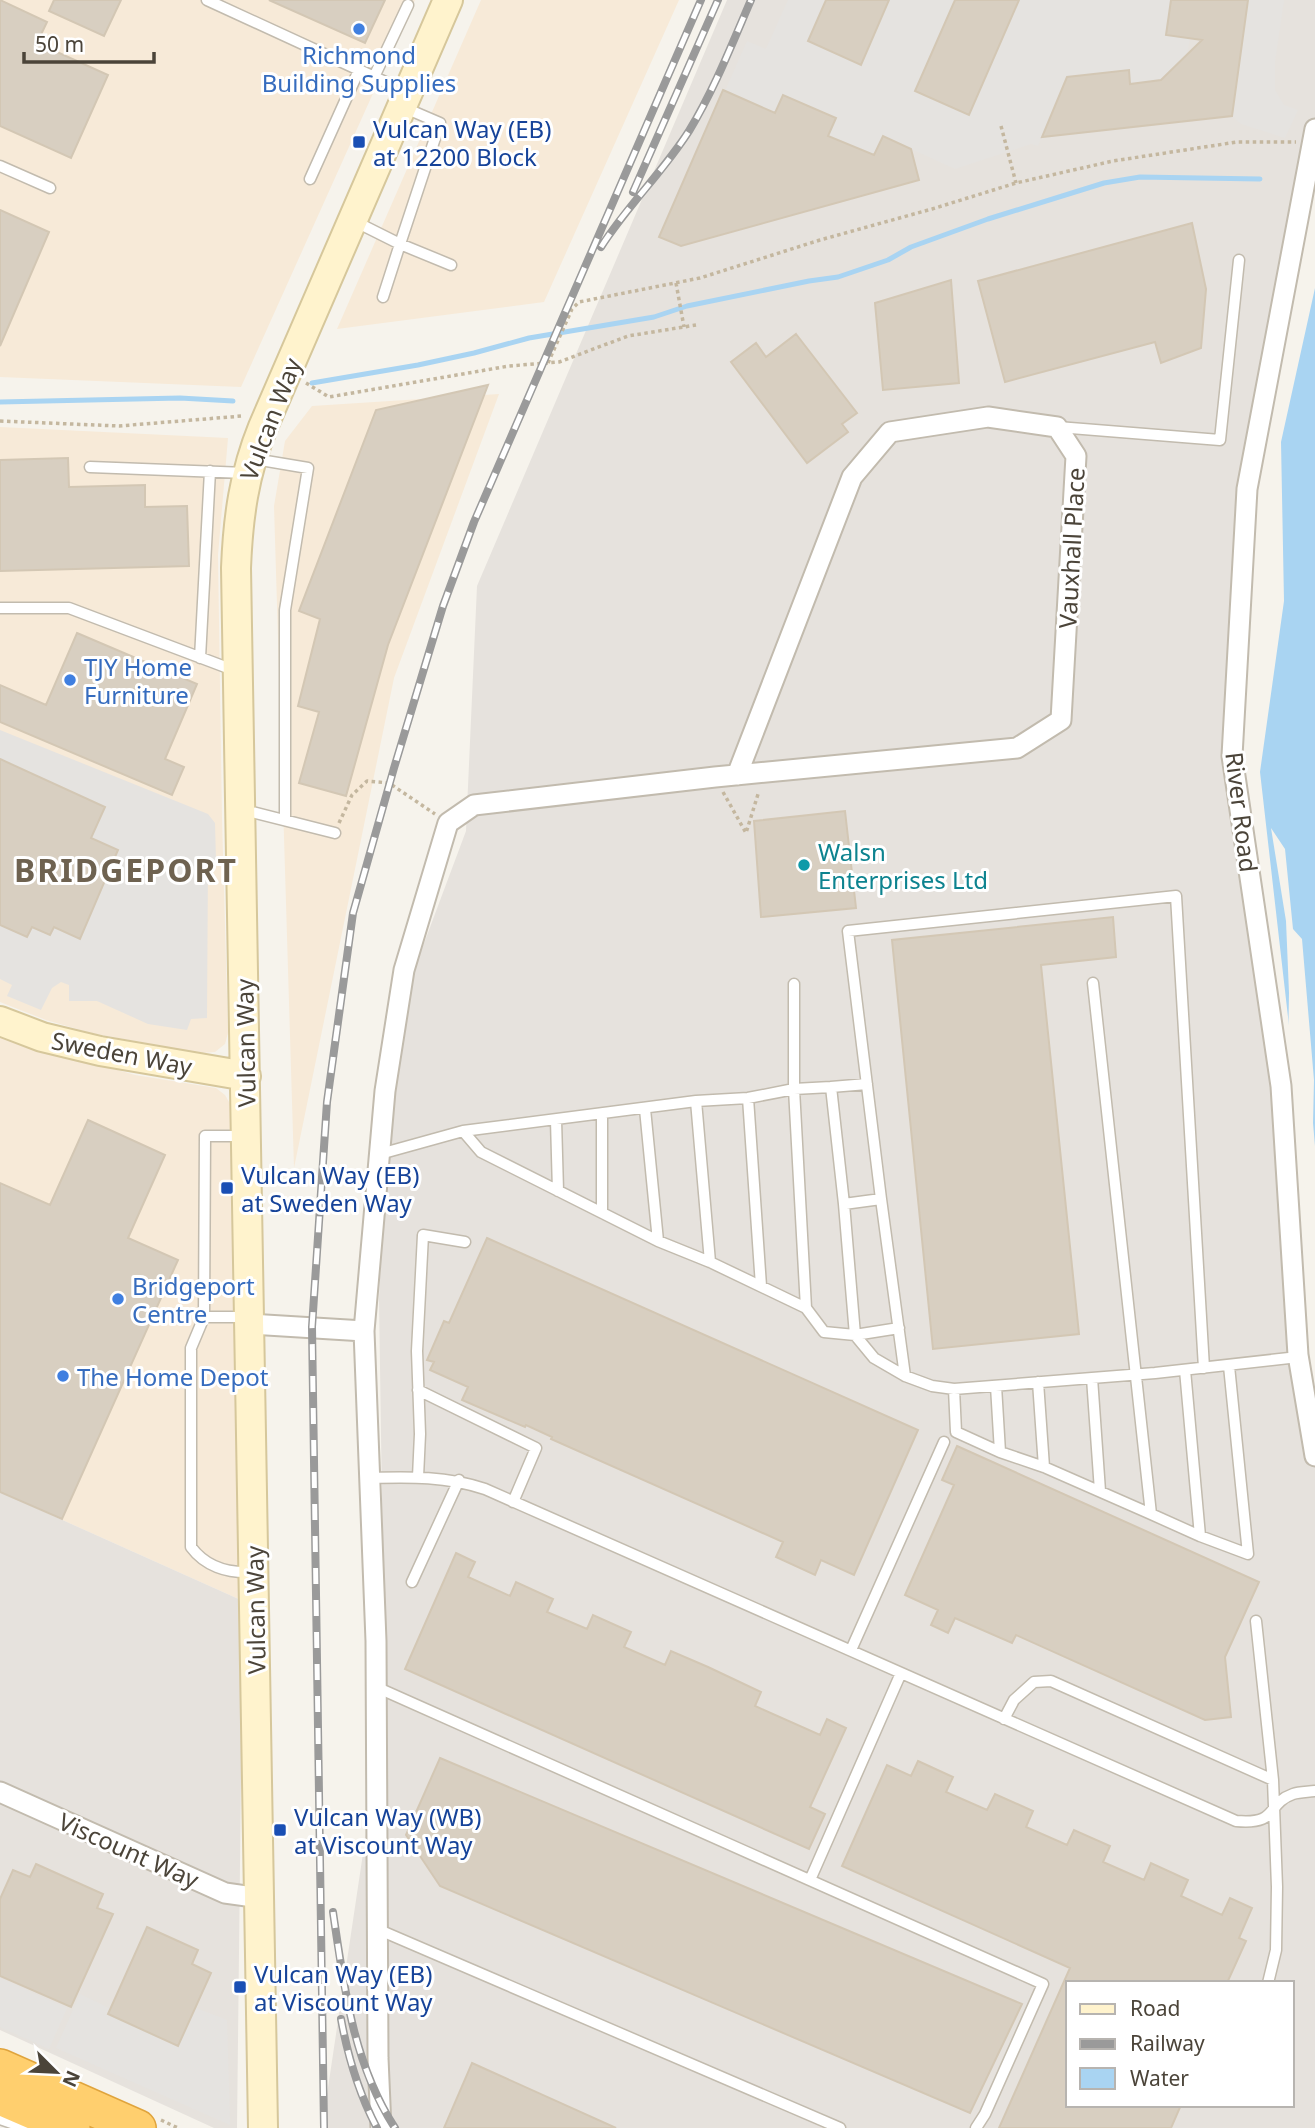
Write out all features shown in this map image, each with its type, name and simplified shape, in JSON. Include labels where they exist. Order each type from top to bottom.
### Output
[{"type":"highway","points":[[0,2067],[138,2128]]},
{"type":"highway","points":[[0,2097],[72,2128]]},
{"type":"street","name":"Vulcan Way","points":[[263,2128],[237,671],[237,535],[248,466],[448,0]]},
{"type":"street","name":"River Road","points":[[1314,136],[1247,489],[1232,756],[1281,1086],[1298,1357],[1315,1457]]},
{"type":"street","points":[[737,775],[852,477],[890,432],[988,417],[1057,427]]},
{"type":"street","name":"Vauxhall Place","points":[[448,823],[474,805],[764,772],[1017,748],[1061,720],[1076,456],[1057,427]]},
{"type":"street","points":[[381,2128],[376,1687],[363,1331],[385,1091],[404,970],[448,823]]},
{"type":"street","name":"Sweden Way","points":[[0,1021],[42,1037],[100,1051],[246,1076]]},
{"type":"street","points":[[250,1320],[363,1331]]},
{"type":"street","name":"Viscount Way","points":[[0,1792],[225,1893],[260,1898]]},
{"type":"lane","points":[[207,0],[374,77],[440,123],[383,297]]},
{"type":"lane","points":[[374,77],[408,5]]},
{"type":"lane","points":[[310,179],[359,70]]},
{"type":"lane","points":[[0,166],[50,188]]},
{"type":"lane","points":[[352,220],[451,265]]},
{"type":"lane","points":[[1057,427],[1220,440],[1238,260]]},
{"type":"lane","points":[[90,467],[210,471],[248,466],[308,468],[285,610],[285,820]]},
{"type":"lane","points":[[200,658],[210,471]]},
{"type":"lane","points":[[0,608],[69,608],[237,671]]},
{"type":"lane","points":[[240,809],[335,833]]},
{"type":"lane","points":[[905,1376],[848,931],[1176,897],[1204,1368]]},
{"type":"lane","points":[[1093,983],[1151,1514]]},
{"type":"lane","points":[[794,984],[794,1088],[806,1308]]},
{"type":"lane","points":[[380,1154],[463,1131],[696,1101],[748,1098],[794,1088],[867,1084]]},
{"type":"lane","points":[[831,1087],[855,1335],[868,1347],[874,1358],[905,1376],[954,1389],[1229,1366],[1298,1357]]},
{"type":"lane","points":[[748,1098],[761,1286]]},
{"type":"lane","points":[[696,1101],[709,1262]]},
{"type":"lane","points":[[645,1109],[658,1241]]},
{"type":"lane","points":[[602,1115],[602,1213]]},
{"type":"lane","points":[[556,1120],[558,1191]]},
{"type":"lane","points":[[463,1131],[481,1152],[658,1241],[806,1308],[824,1332],[855,1335],[899,1328]]},
{"type":"lane","points":[[247,1136],[205,1136],[204,1317],[191,1348],[191,1547],[199,1558],[231,1573],[254,1572]]},
{"type":"lane","points":[[844,1204],[881,1199]]},
{"type":"lane","points":[[418,1477],[416,1351],[423,1235],[465,1242]]},
{"type":"lane","points":[[204,1317],[250,1320]]},
{"type":"lane","points":[[954,1389],[956,1432],[1248,1554],[1229,1366]]},
{"type":"lane","points":[[1185,1370],[1200,1536]]},
{"type":"lane","points":[[1092,1378],[1100,1491]]},
{"type":"lane","points":[[1038,1382],[1044,1467]]},
{"type":"lane","points":[[996,1385],[1000,1452]]},
{"type":"lane","points":[[418,1390],[536,1448],[513,1502]]},
{"type":"lane","points":[[851,1650],[944,1442]]},
{"type":"lane","points":[[369,1478],[459,1480],[485,1489],[1236,1821],[1256,1823],[1293,1794],[1315,1791]]},
{"type":"lane","points":[[412,1583],[459,1480]]},
{"type":"lane","points":[[1256,1621],[1273,1780],[1277,1887],[1276,1950],[1268,1981]]},
{"type":"lane","points":[[810,1880],[901,1673]]},
{"type":"lane","points":[[1004,1719],[1014,1700],[1034,1682],[1051,1681],[1273,1780]]},
{"type":"lane","points":[[376,1687],[1043,1984],[985,2114],[976,2128]]},
{"type":"lane","points":[[377,1929],[841,2128]]},
{"type":"lane","points":[[0,2119],[26,2128]]},
{"type":"path","points":[[1001,127],[1016,183]]},
{"type":"path","points":[[549,361],[572,309],[579,302],[676,286],[820,240],[1016,183],[1113,161],[1237,142],[1314,136]]},
{"type":"path","points":[[676,286],[684,327]]},
{"type":"path","points":[[306,383],[329,397],[509,366],[559,362],[628,337],[696,325]]},
{"type":"path","points":[[0,421],[119,426],[242,415]]},
{"type":"path","points":[[715,778],[746,833],[764,772]]},
{"type":"path","points":[[335,833],[352,795],[367,781],[389,783],[448,823]]},
{"type":"shaded area","points":[[0,0],[415,0],[241,387],[0,377]]},
{"type":"shaded area","points":[[481,0],[679,0],[544,302],[337,329]]},
{"type":"shaded area","points":[[727,0],[1315,0],[1315,129],[1247,489],[1232,756],[1281,1086],[1315,1456],[1315,2128],[322,2128],[385,1706],[379,1299],[385,1169],[397,1067],[414,970],[466,831],[477,586]]},
{"type":"shaded area","points":[[788,0],[826,0],[808,41],[861,64],[889,0],[955,0],[915,91],[969,115],[1019,0],[1171,0],[1166,35],[1190,38],[1187,55],[1161,80],[1131,84],[1129,70],[1067,77],[1038,146],[1031,144],[955,169],[883,136],[874,155],[828,136],[836,117],[784,95],[775,113],[725,91],[747,41],[766,49]]},
{"type":"shaded area","points":[[1248,0],[1284,0],[1275,62],[1275,90],[1284,105],[1298,110],[1285,138],[1241,124],[1232,116]]},
{"type":"shaded area","points":[[499,394],[394,678],[294,1168],[274,506],[285,441],[312,406]]},
{"type":"shaded area","points":[[0,427],[228,438],[218,555],[228,1033],[225,1044],[215,1052],[201,1053],[91,1033],[46,1020],[0,1002]]},
{"type":"shaded area","points":[[0,730],[208,814],[215,823],[216,861],[208,863],[207,1018],[191,1019],[187,1030],[148,1024],[97,1001],[69,1001],[69,985],[61,982],[52,988],[41,1010],[7,996],[12,985],[0,979],[0,925],[27,937],[32,927],[54,927],[80,939],[118,850],[91,838],[104,807],[0,759]]},
{"type":"shaded area","name":"Bridgeport Centre","points":[[0,1036],[135,1075],[216,1088],[225,1095],[232,1107],[243,1601],[0,1492]]},
{"type":"shaded area","points":[[0,1492],[243,1601],[237,2128],[214,2128],[0,2030]]},
{"type":"shaded area","points":[[0,1978],[67,2008],[49,2049],[0,2027]]},
{"type":"shaded area","points":[[80,1994],[109,2008],[107,2014],[178,2047],[196,2008],[227,2020],[230,2125],[56,2048]]},
{"type":"water","points":[[1315,288],[1315,1253],[1260,772],[1284,601],[1281,442]]},
{"type":"pier","points":[[1271,828],[1285,849],[1293,929],[1302,939],[1314,1080],[1315,1257],[1312,1254],[1288,1052],[1286,921]]},
{"type":"building","points":[[0,0],[47,22],[37,43],[108,75],[71,158],[0,126]]},
{"type":"building","points":[[54,0],[121,0],[104,36],[49,11]]},
{"type":"building","points":[[269,0],[385,0],[365,43]]},
{"type":"building","points":[[826,0],[889,0],[861,65],[808,41]]},
{"type":"building","points":[[955,0],[1019,0],[969,115],[915,91]]},
{"type":"building","points":[[1171,0],[1248,0],[1232,116],[1042,137],[1067,77],[1129,70],[1130,84],[1161,80],[1202,40],[1166,35]]},
{"type":"building","points":[[723,90],[775,113],[783,95],[836,118],[828,136],[874,155],[883,136],[911,149],[919,180],[681,246],[659,237]]},
{"type":"building","points":[[0,210],[49,232],[0,346]]},
{"type":"building","points":[[1192,223],[1206,289],[1201,348],[1161,363],[1155,342],[1005,382],[978,281]]},
{"type":"building","points":[[951,280],[959,383],[883,390],[875,303]]},
{"type":"building","points":[[796,334],[857,413],[842,424],[848,432],[807,463],[731,362],[756,343],[766,357]]},
{"type":"building","points":[[488,385],[388,645],[346,796],[299,783],[319,712],[298,706],[320,619],[299,611],[376,410]]},
{"type":"building","points":[[68,458],[69,487],[145,485],[145,507],[187,506],[189,566],[0,571],[0,460]]},
{"type":"building","points":[[77,633],[197,684],[165,759],[184,767],[172,795],[0,722],[0,685],[46,705]]},
{"type":"building","points":[[0,759],[105,807],[91,838],[118,850],[80,939],[54,927],[50,935],[32,927],[27,937],[0,925]]},
{"type":"building","name":"Walsn Enterprises Ltd","points":[[845,811],[856,908],[761,917],[754,821]]},
{"type":"building","points":[[1113,917],[1116,957],[1041,965],[1079,1334],[933,1349],[892,940]]},
{"type":"building","name":"The Home Depot","points":[[88,1120],[165,1155],[128,1238],[178,1260],[62,1519],[0,1492],[0,1183],[50,1205]]},
{"type":"building","points":[[487,1238],[918,1430],[854,1575],[821,1560],[815,1575],[776,1557],[783,1542],[551,1439],[552,1437],[526,1425],[525,1427],[462,1400],[468,1387],[430,1370],[434,1362],[427,1360],[444,1321],[449,1323]]},
{"type":"building","points":[[957,1446],[1259,1582],[1225,1657],[1231,1717],[1205,1720],[1016,1635],[1012,1643],[955,1618],[948,1633],[931,1625],[938,1610],[905,1595],[954,1485],[942,1480]]},
{"type":"building","points":[[456,1553],[475,1562],[468,1577],[510,1596],[516,1582],[553,1599],[547,1612],[587,1629],[593,1615],[631,1632],[624,1647],[665,1665],[671,1651],[708,1667],[761,1692],[755,1706],[820,1735],[827,1719],[846,1728],[810,1807],[825,1814],[809,1849],[405,1669]]},
{"type":"building","points":[[440,1758],[1022,2004],[970,2113],[440,1886],[406,1835]]},
{"type":"building","points":[[918,1761],[953,1777],[946,1792],[987,1810],[995,1794],[1033,1811],[1026,1827],[1067,1845],[1074,1830],[1110,1846],[1103,1862],[1144,1880],[1151,1863],[1188,1880],[1181,1896],[1222,1915],[1230,1898],[1252,1908],[1239,1938],[1246,1941],[1228,1981],[1066,1981],[1066,2107],[1180,2107],[1171,2128],[999,2128],[1070,1968],[842,1866],[887,1765],[911,1776]]},
{"type":"building","points":[[36,1864],[103,1894],[97,1908],[113,1914],[71,2007],[0,1976],[0,1899],[13,1870],[30,1877]]},
{"type":"building","points":[[147,1927],[198,1950],[192,1964],[211,1973],[178,2046],[108,2014]]},
{"type":"building","points":[[472,2063],[616,2128],[444,2128]]},
{"type":"waterway","points":[[312,383],[418,365],[529,338],[654,317],[687,306],[838,277],[888,260],[911,247],[988,219],[1104,183],[1140,177],[1260,179]]},
{"type":"waterway","points":[[0,402],[180,398],[233,401]]},
{"type":"railway","points":[[324,2128],[312,1327],[327,1102],[353,913],[443,606],[474,522],[701,0]]},
{"type":"railway","points":[[633,192],[718,0]]},
{"type":"railway","points":[[601,247],[689,131],[715,83],[751,0]]},
{"type":"railway","points":[[333,1912],[352,2024],[369,2077],[395,2128]]},
{"type":"railway","points":[[341,2019],[355,2075],[377,2128]]},
{"type":"place","name":"Richmond Building Supplies","points":[[359,29]]},
{"type":"place","name":"Vulcan Way (EB) at 12200 Block","points":[[359,142]]},
{"type":"place","name":"TJY Home Furniture","points":[[70,680]]},
{"type":"place","name":"Walsn Enterprises Ltd","points":[[804,865]]},
{"type":"place","name":"Vulcan Way (EB) at Sweden Way","points":[[227,1188]]},
{"type":"place","name":"Bridgeport Centre","points":[[118,1299]]},
{"type":"place","name":"The Home Depot","points":[[63,1376]]},
{"type":"place","name":"Vulcan Way (WB) at Viscount Way","points":[[280,1830]]},
{"type":"place","name":"Vulcan Way (EB) at Viscount Way","points":[[240,1987]]},
{"type":"district","name":"BRIDGEPORT","points":[[126,869]]}]
